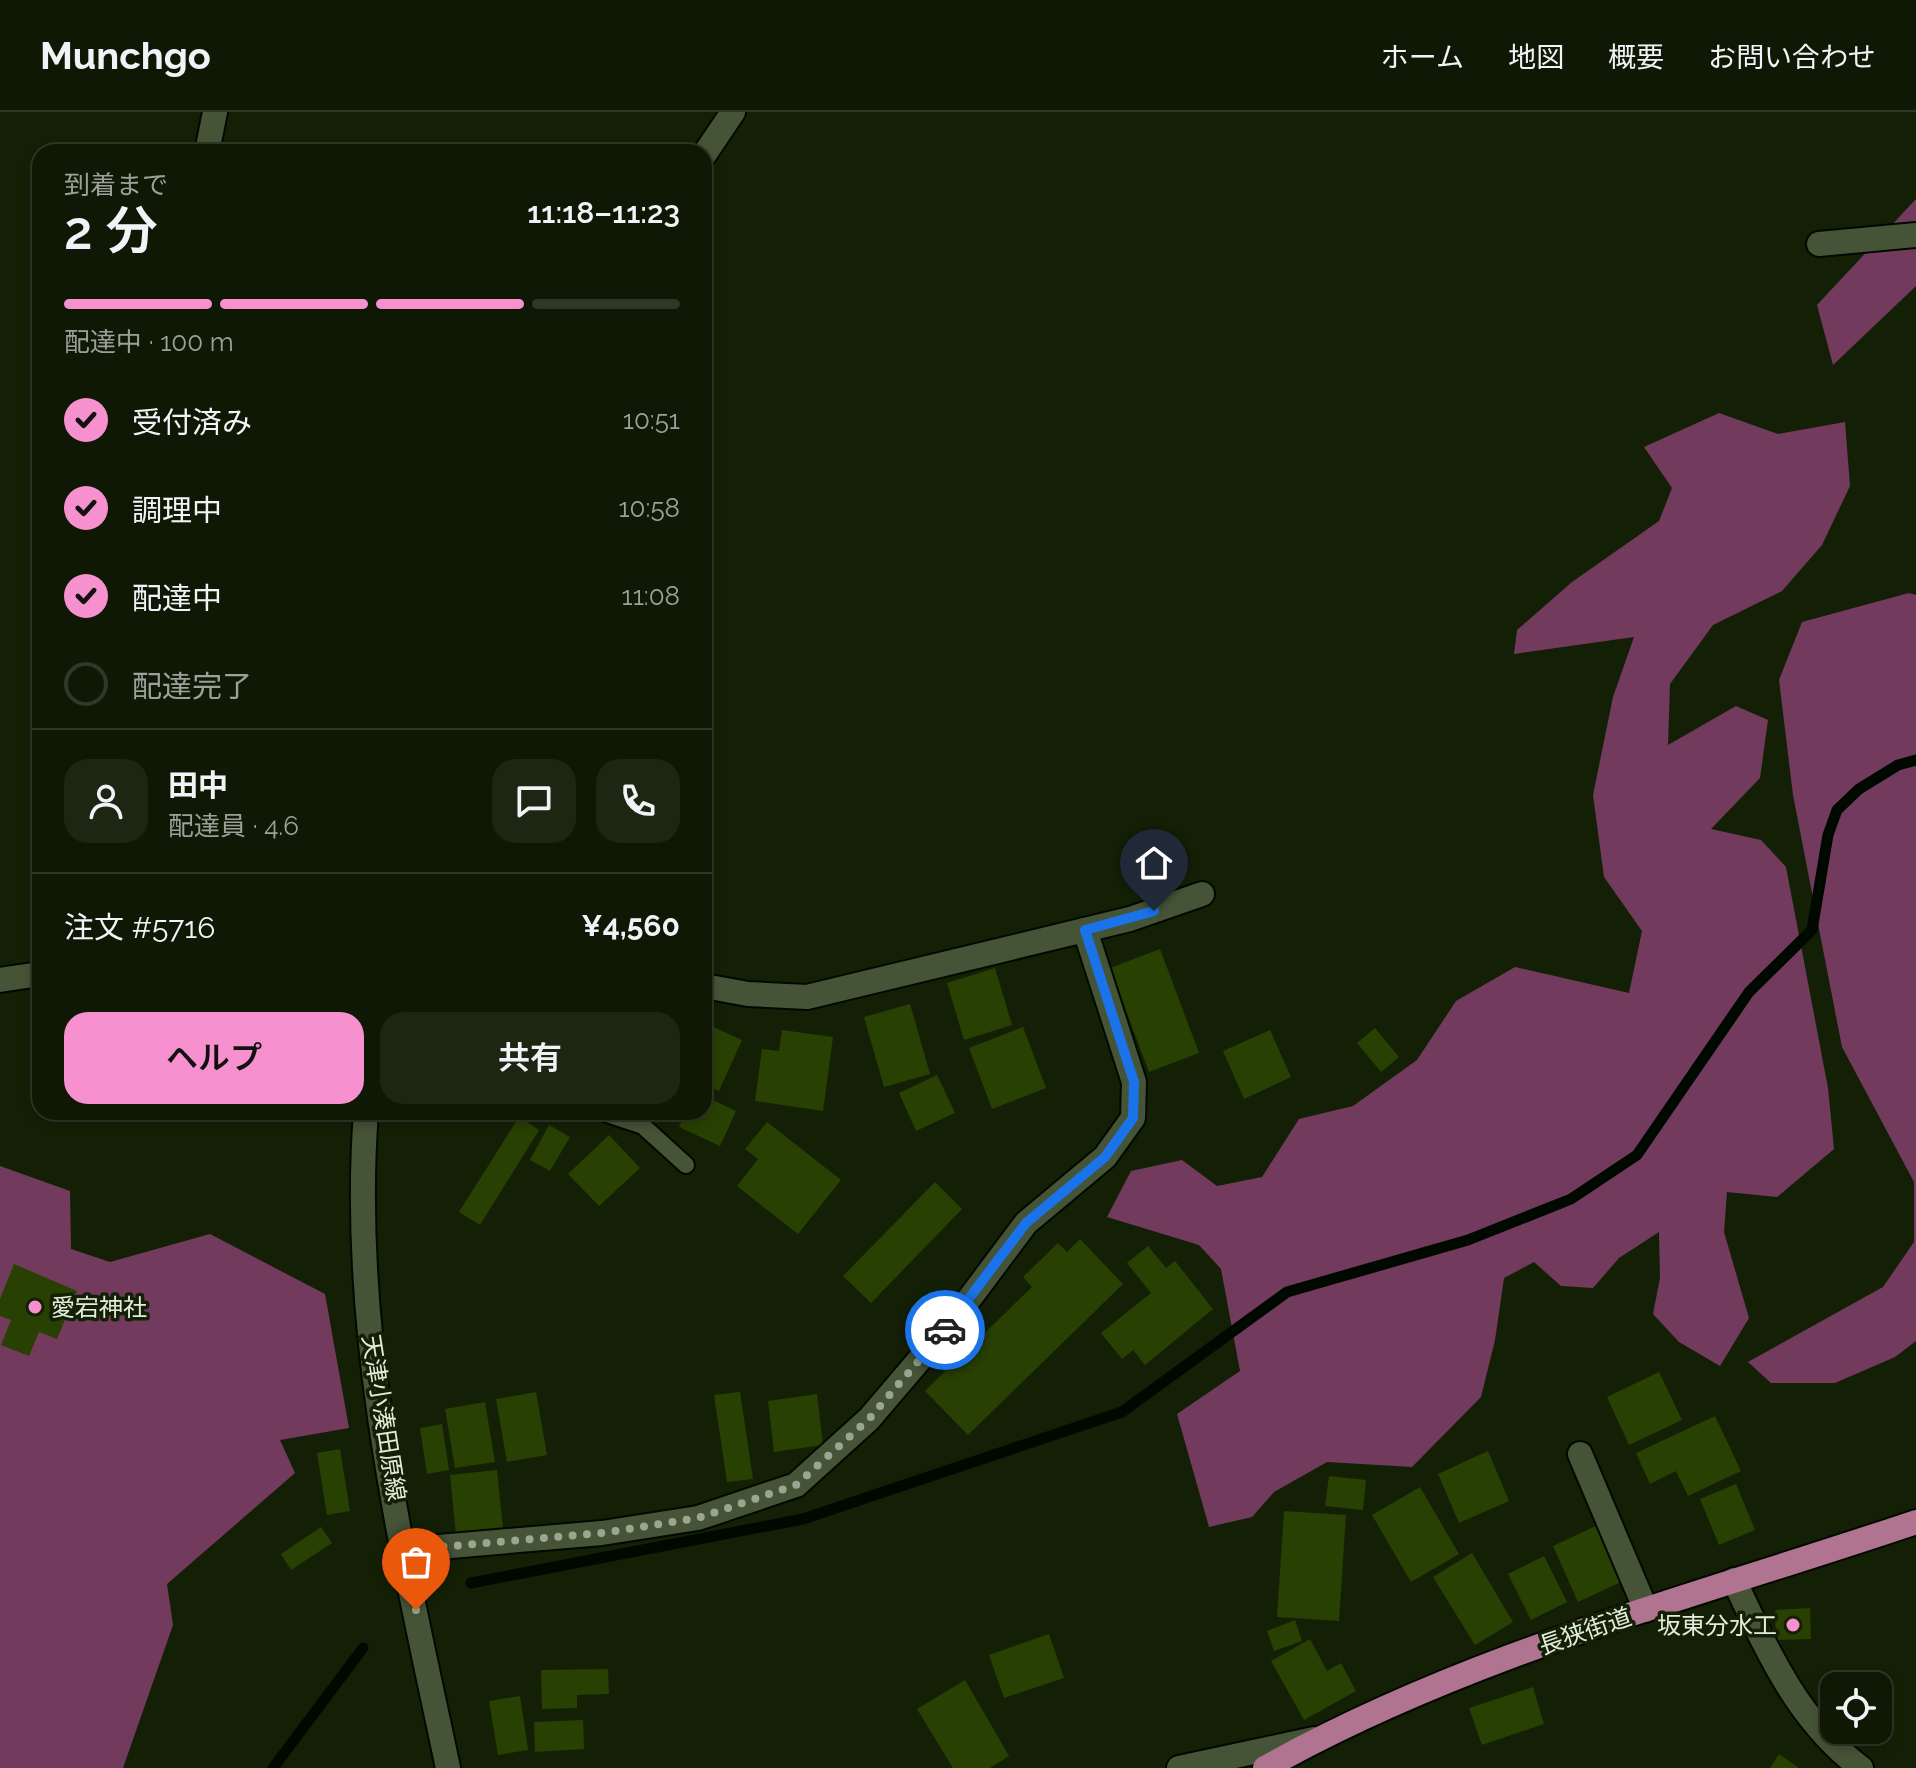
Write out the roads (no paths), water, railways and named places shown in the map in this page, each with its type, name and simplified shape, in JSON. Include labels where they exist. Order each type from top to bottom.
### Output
[{"type":"main road","name":"長狭街道","points":[[1265,1768],[1320,1737],[1458,1677],[1734,1580],[1916,1522]]},
{"type":"street","points":[[209,144],[215,112]]},
{"type":"street","points":[[711,144],[733,112]]},
{"type":"street","points":[[1819,244],[1916,235]]},
{"type":"street","points":[[712,987],[748,994],[807,997],[1085,930],[1202,894]]},
{"type":"street","points":[[404,1550],[602,1533],[698,1518],[796,1485],[869,1419],[955,1318],[1026,1223],[1105,1157],[1133,1118],[1134,1082],[1085,930]]},
{"type":"street","points":[[0,980],[32,975]]},
{"type":"street","name":"天津小湊田原線","points":[[365,1120],[360,1194],[365,1284],[375,1375],[404,1550],[448,1768]]},
{"type":"street","points":[[1580,1454],[1646,1610]]},
{"type":"street","points":[[1734,1580],[1787,1687],[1831,1741],[1861,1768]]},
{"type":"street","points":[[1179,1768],[1320,1737]]},
{"type":"lane","points":[[625,1120],[643,1126],[686,1165]]},
{"type":"waterway","points":[[471,1583],[803,1519],[1122,1412],[1287,1292],[1468,1240],[1571,1199],[1637,1155],[1749,992],[1812,930],[1828,835],[1837,810],[1859,789],[1898,765],[1916,760]]},
{"type":"waterway","points":[[273,1768],[363,1648]]},
{"type":"place","name":"愛宕神社","points":[[35,1307]]},
{"type":"place","name":"坂東分水工","points":[[1793,1625]]}]
